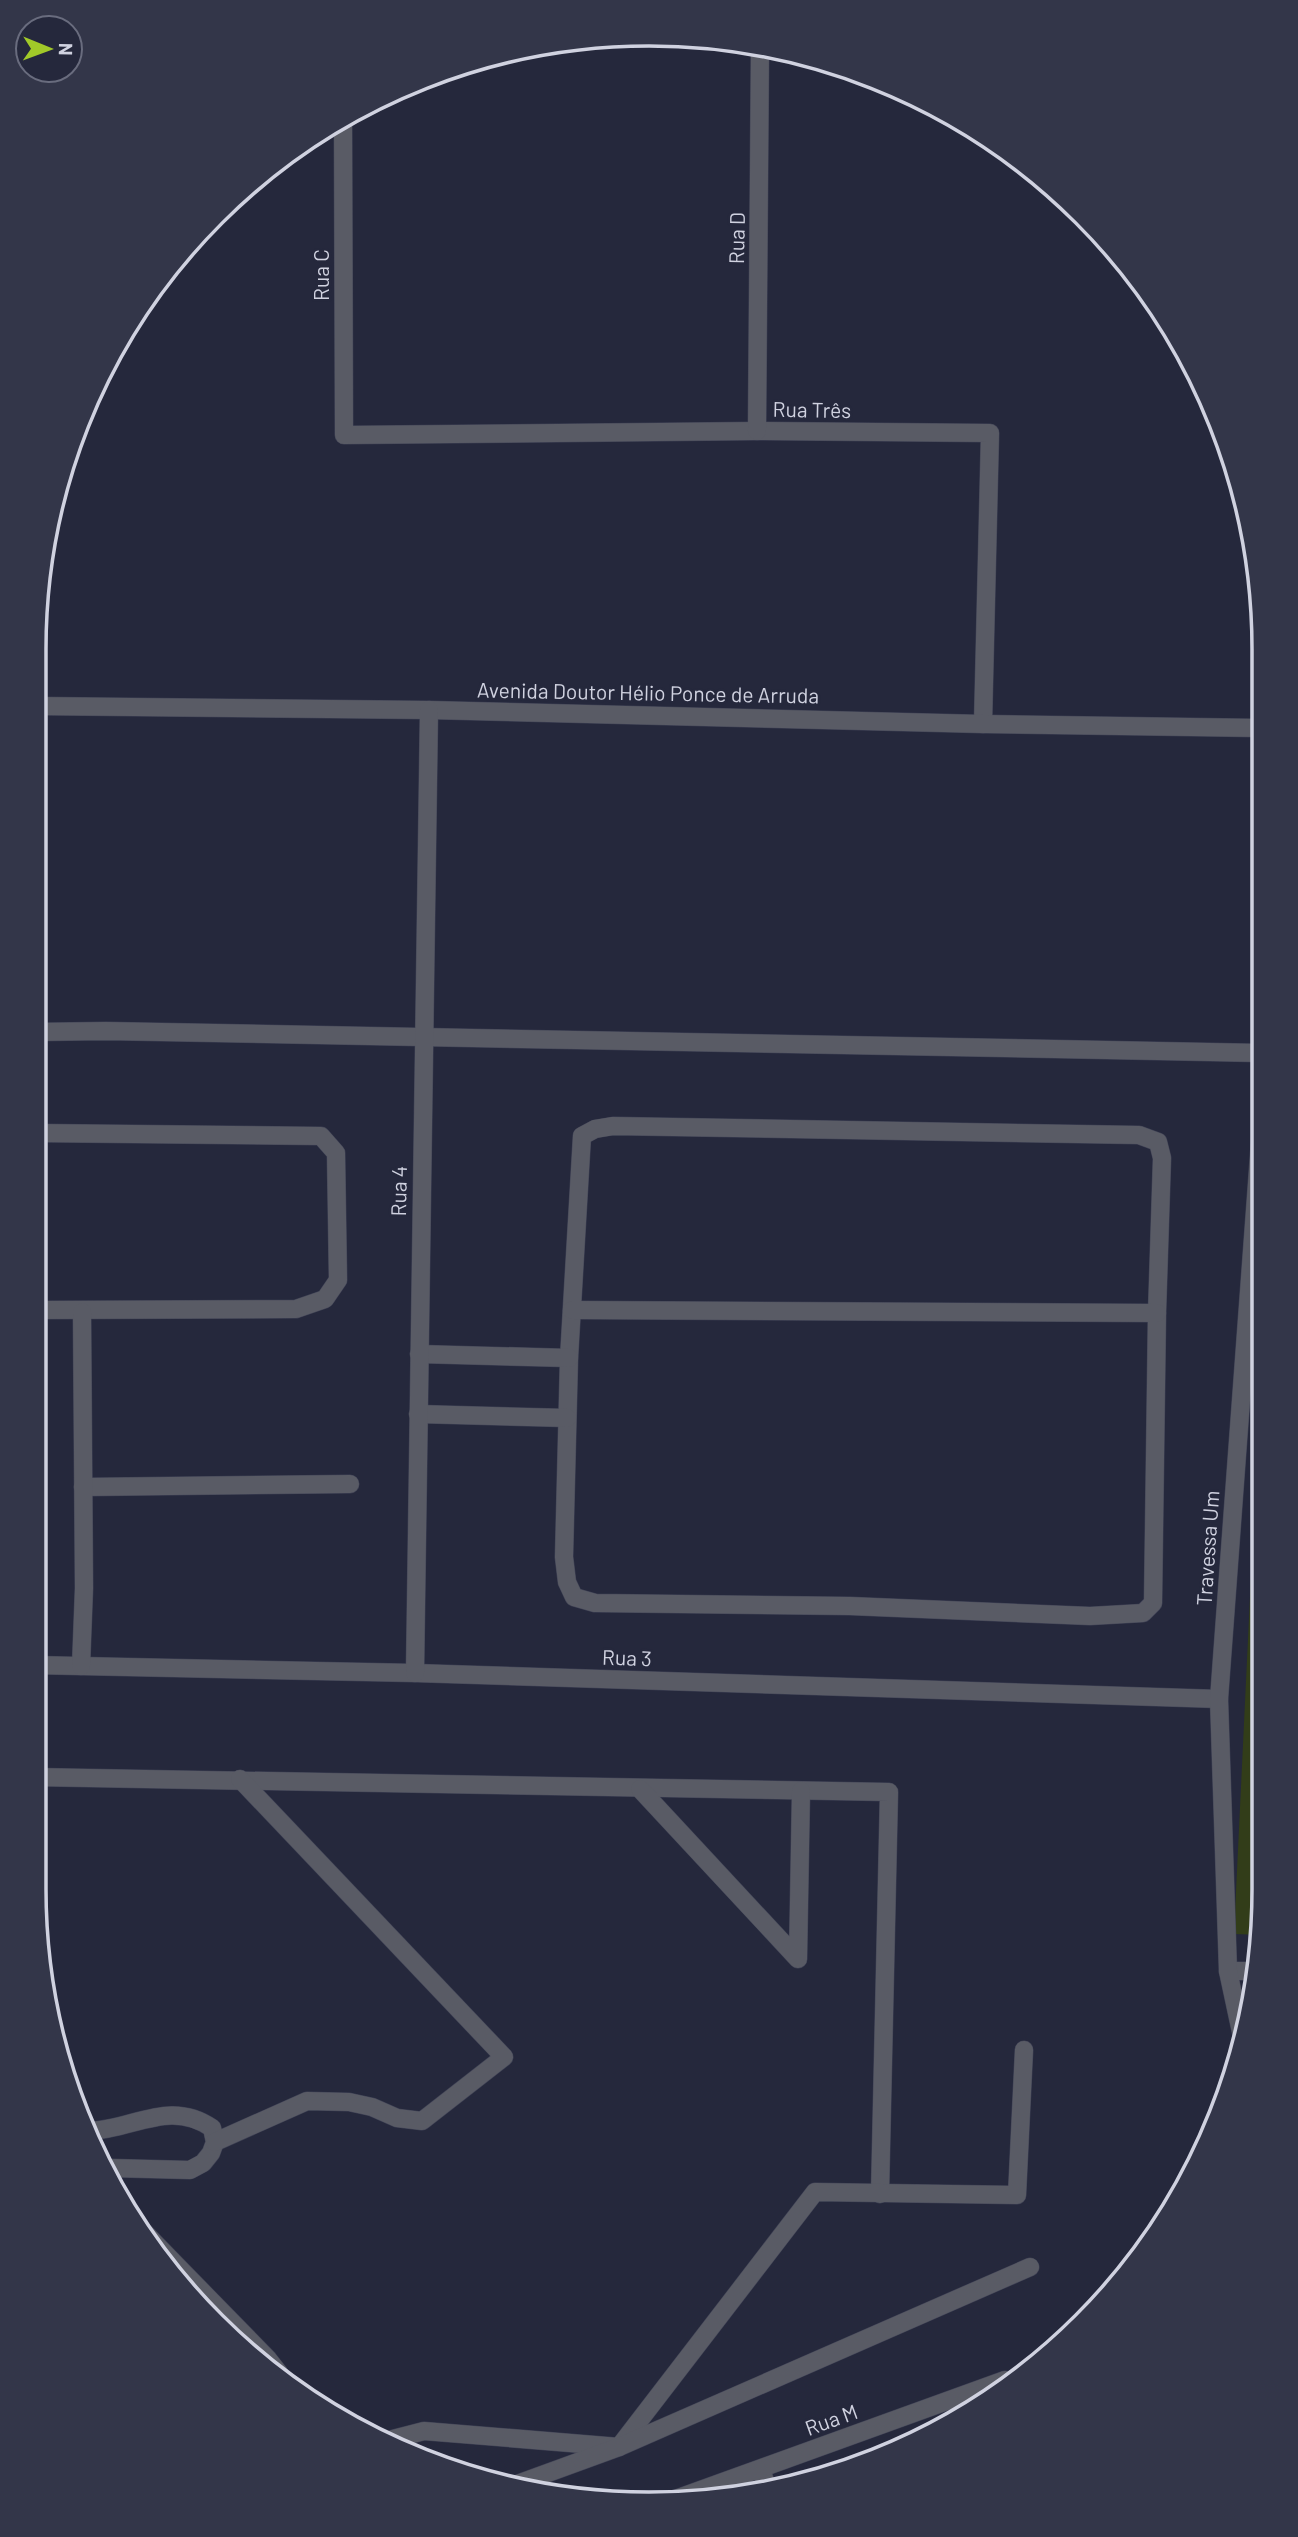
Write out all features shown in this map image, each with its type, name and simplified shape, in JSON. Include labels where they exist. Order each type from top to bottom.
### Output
[{"type":"street","name":"Rua D","points":[[757,431],[760,56]]},
{"type":"street","name":"Rua C","points":[[343,129],[344,435]]},
{"type":"street","name":"Rua Três","points":[[344,435],[757,431],[990,433],[983,724]]},
{"type":"street","name":"Avenida Doutor Hélio Ponce de Arruda","points":[[46,706],[429,710],[1252,728]]},
{"type":"street","name":"Rua 4","points":[[415,1673],[429,710]]},
{"type":"street","points":[[46,1032],[1252,1053]]},
{"type":"street","points":[[613,1126],[1125,1135],[1149,1138],[1158,1142],[1162,1158],[1157,1313],[1153,1603],[1143,1613],[1090,1616],[850,1606],[596,1603],[574,1597],[567,1582],[564,1557],[569,1358],[582,1136],[595,1129],[613,1126]]},
{"type":"street","points":[[46,1133],[321,1136],[336,1153],[338,1280],[325,1298],[296,1309],[46,1310]]},
{"type":"street","name":"Travessa Um","points":[[1238,2018],[1228,1971],[1219,1699],[1252,1251]]},
{"type":"street","points":[[572,1310],[1157,1313]]},
{"type":"street","points":[[81,1666],[84,1588],[82,1312]]},
{"type":"street","points":[[419,1354],[569,1358]]},
{"type":"street","points":[[418,1414],[567,1418]]},
{"type":"street","points":[[83,1487],[350,1484]]},
{"type":"street","name":"Rua 3","points":[[46,1665],[415,1673],[1219,1699]]},
{"type":"street","points":[[46,1777],[889,1792],[880,2194]]},
{"type":"street","points":[[215,2142],[307,2101],[349,2102],[372,2107],[397,2118],[422,2121],[504,2057],[240,1779]]},
{"type":"street","points":[[640,1789],[798,1959],[801,1791]]},
{"type":"street","points":[[1228,1971],[1246,1971]]},
{"type":"street","points":[[619,2447],[815,2192],[1017,2195],[1024,2049]]},
{"type":"street","points":[[96,2131],[166,2115],[186,2116],[200,2120],[212,2128],[215,2142],[211,2153],[203,2163],[190,2170],[115,2168]]},
{"type":"street","points":[[531,2480],[619,2447],[1030,2267]]},
{"type":"street","points":[[192,2282],[233,2326]]},
{"type":"street","name":"Rua M","points":[[707,2488],[991,2385]]},
{"type":"street","points":[[400,2437],[424,2431],[619,2447]]},
{"type":"street","points":[[761,2469],[765,2480]]},
{"type":"green space","points":[[1252,1555],[1251,1927],[1250,1935],[1234,1934]]}]
